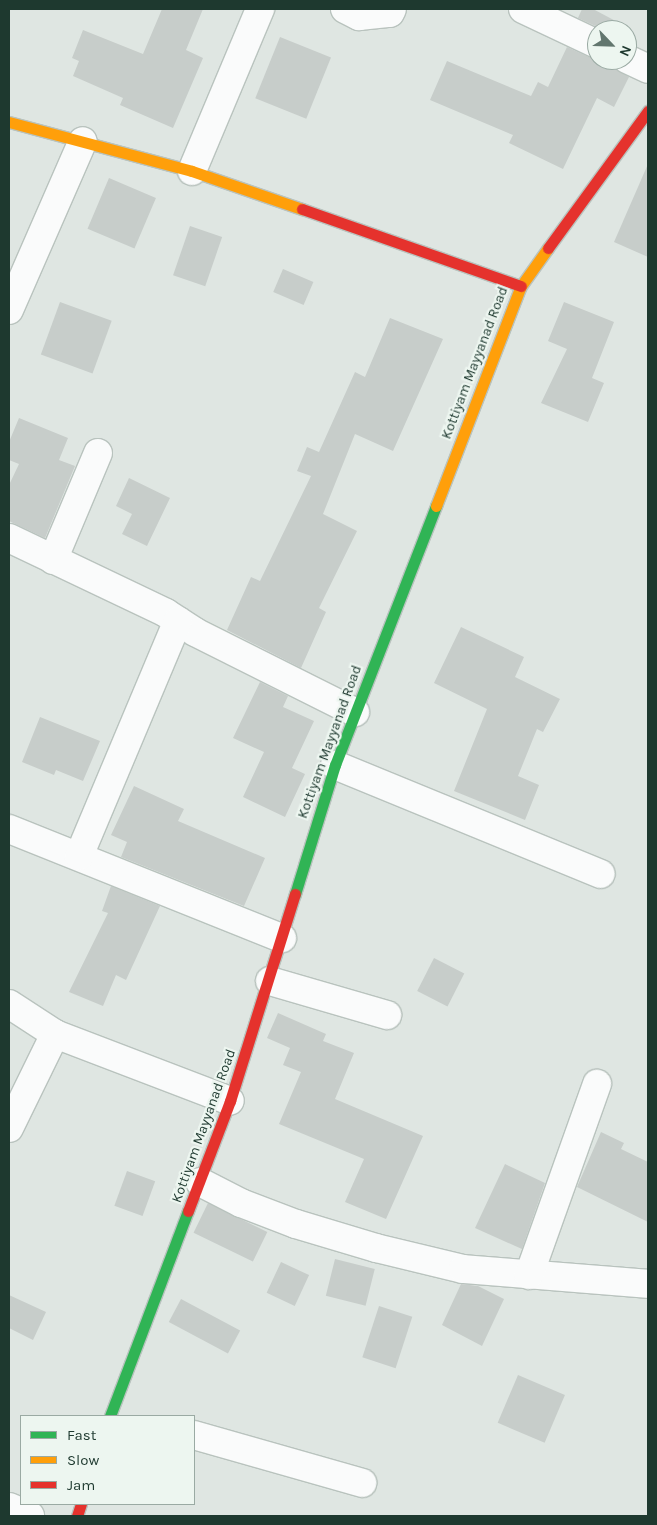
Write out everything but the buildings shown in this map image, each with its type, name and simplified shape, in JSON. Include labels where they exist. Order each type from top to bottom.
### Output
[{"type":"street","points":[[192,171],[260,9]]},
{"type":"street","points":[[345,9],[359,16],[390,13],[392,9]]},
{"type":"street","points":[[522,9],[587,39]]},
{"type":"street","name":"Kottiyam Mayyanad Road","points":[[114,1415],[230,1101],[270,981],[334,765],[521,286],[616,151],[648,111]]},
{"type":"street","points":[[9,122],[192,171],[521,286]]},
{"type":"street","points":[[9,310],[84,141]]},
{"type":"street","points":[[54,560],[98,453]]},
{"type":"street","points":[[9,538],[178,621],[355,712]]},
{"type":"street","points":[[79,856],[178,621]]},
{"type":"street","points":[[334,765],[601,874]]},
{"type":"street","points":[[9,830],[79,856],[282,938]]},
{"type":"street","points":[[270,981],[387,1015]]},
{"type":"street","points":[[9,1004],[55,1034],[230,1101]]},
{"type":"street","points":[[9,1128],[55,1034]]},
{"type":"street","points":[[529,1275],[597,1084]]},
{"type":"street","points":[[200,1182],[241,1203],[376,1248],[463,1268],[648,1284]]},
{"type":"street","points":[[195,1436],[362,1483]]},
{"type":"street","points":[[9,1507],[30,1516]]},
{"type":"traffic: fast","points":[[295,894],[335,765],[436,506]]},
{"type":"traffic: fast","points":[[110,1415],[188,1211]]},
{"type":"traffic: slow","points":[[9,122],[192,171],[302,209]]},
{"type":"traffic: slow","points":[[436,506],[521,286],[548,248]]},
{"type":"traffic: jam","points":[[548,248],[648,111]]},
{"type":"traffic: jam","points":[[302,209],[521,286]]},
{"type":"traffic: jam","points":[[188,1211],[230,1101],[295,894]]},
{"type":"traffic: jam","points":[[77,1516],[81,1505]]}]
